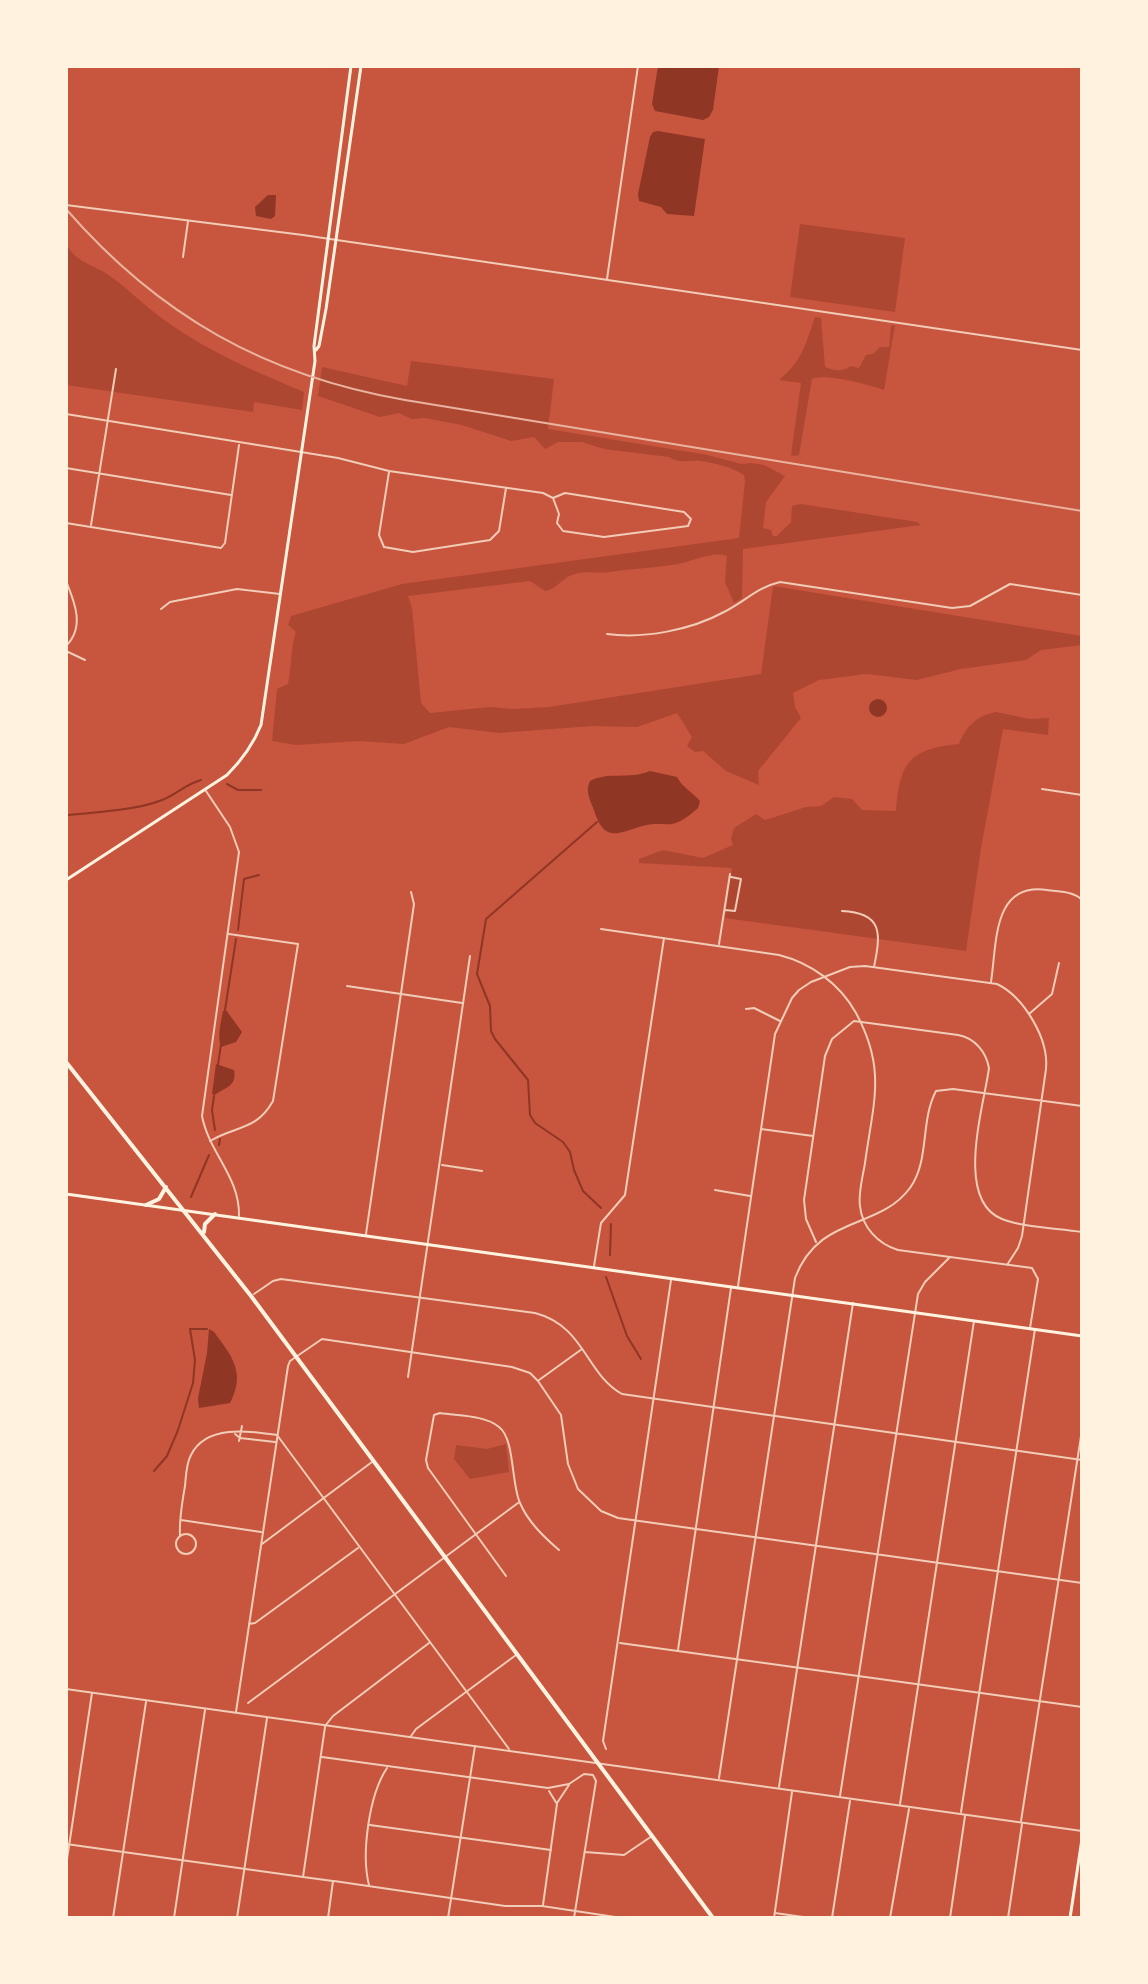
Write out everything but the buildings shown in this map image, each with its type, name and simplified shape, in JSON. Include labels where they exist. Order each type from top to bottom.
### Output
[{"type":"main road","points":[[66,880],[206,791],[242,760],[261,725],[315,361],[314,346],[351,66]]},
{"type":"main road","points":[[316,350],[361,66]]},
{"type":"main road","points":[[66,1062],[251,1296],[713,1918]]},
{"type":"main road","points":[[146,1205],[159,1199],[166,1187]]},
{"type":"main road","points":[[66,1194],[1082,1336]]},
{"type":"main road","points":[[203,1235],[205,1224],[215,1214]]},
{"type":"main road","points":[[1070,1918],[1082,1839]]},
{"type":"street","points":[[607,280],[638,66]]},
{"type":"street","points":[[66,205],[329,238],[1082,350]]},
{"type":"street","points":[[183,257],[188,220]]},
{"type":"street","points":[[91,526],[116,369]]},
{"type":"street","points":[[66,414],[338,458],[389,471],[543,493],[553,498],[559,514],[557,523],[563,531],[604,537],[688,526],[691,519],[684,512],[570,493],[553,498]]},
{"type":"street","points":[[66,523],[221,548],[239,443]]},
{"type":"street","points":[[66,468],[232,495]]},
{"type":"street","points":[[389,471],[379,535],[384,547],[404,552],[490,540],[499,531],[506,487]]},
{"type":"street","points":[[66,581],[78,620],[66,649],[85,660]]},
{"type":"street","points":[[607,634],[633,637],[681,628],[723,613],[761,588],[780,582],[952,608],[970,606],[1010,584],[1082,595]]},
{"type":"street","points":[[161,609],[170,602],[237,589],[281,594]]},
{"type":"street","points":[[1042,789],[1082,795]]},
{"type":"street","points":[[206,791],[230,827],[239,852],[203,1104],[204,1129],[237,1192],[239,1217]]},
{"type":"street","points":[[718,946],[729,875],[741,879],[735,911],[724,910]]},
{"type":"street","points":[[991,983],[1001,915],[1008,902],[1023,891],[1034,888],[1071,893],[1082,900]]},
{"type":"street","points":[[366,1235],[414,904],[411,892]]},
{"type":"street","points":[[842,911],[866,914],[874,921],[879,940],[874,967]]},
{"type":"street","points":[[601,929],[793,959],[824,977],[850,1002],[871,1044],[877,1072],[859,1202],[863,1218],[877,1240],[885,1246],[1032,1268],[1037,1272],[1017,1451],[997,1572],[950,1918]]},
{"type":"street","points":[[210,1141],[250,1126],[259,1120],[273,1101],[298,944],[228,934]]},
{"type":"street","points":[[594,1267],[601,1223],[625,1195],[664,938]]},
{"type":"street","points":[[408,1377],[470,956]]},
{"type":"street","points":[[1028,1014],[1052,994],[1059,963]]},
{"type":"street","points":[[738,1287],[772,1043],[796,993],[824,977],[853,967],[874,967],[991,983],[1007,990],[1040,1033],[1047,1057],[1023,1223],[1018,1248],[1007,1265]]},
{"type":"street","points":[[347,986],[463,1003]]},
{"type":"street","points":[[746,1009],[754,1008],[781,1021]]},
{"type":"street","points":[[816,1243],[804,1206],[829,1043],[852,1022],[969,1038],[988,1062],[973,1169],[985,1203],[997,1217],[1023,1223],[1082,1232],[1082,1225]]},
{"type":"street","points":[[719,1779],[792,1295],[800,1266],[816,1243],[895,1202],[913,1183],[920,1163],[927,1111],[936,1091],[953,1089],[1082,1106]]},
{"type":"street","points":[[761,1129],[814,1136]]},
{"type":"street","points":[[441,1164],[482,1171]]},
{"type":"street","points":[[715,1190],[751,1196]]},
{"type":"street","points":[[840,1796],[914,1312],[918,1294],[925,1282],[950,1257]]},
{"type":"street","points":[[606,1749],[603,1741],[671,1278]]},
{"type":"street","points":[[251,1296],[281,1279],[545,1316],[567,1329],[622,1394],[1080,1460]]},
{"type":"street","points":[[678,1651],[731,1286]]},
{"type":"street","points":[[779,1788],[853,1303]]},
{"type":"street","points":[[899,1805],[974,1321]]},
{"type":"street","points":[[236,1713],[288,1366],[290,1361],[322,1339],[522,1369],[538,1381],[561,1415],[568,1464],[578,1489],[601,1511],[634,1522],[1082,1583]]},
{"type":"street","points":[[538,1381],[583,1348]]},
{"type":"street","points":[[506,1576],[428,1468],[426,1460],[434,1415],[440,1413],[487,1421],[504,1431],[519,1502],[536,1527],[559,1550]]},
{"type":"street","points":[[240,1439],[242,1428]]},
{"type":"street","points":[[180,1536],[189,1534],[194,1538],[196,1547],[192,1552],[186,1554],[179,1551],[176,1545],[180,1536],[179,1520],[191,1455],[204,1440],[242,1428],[277,1435],[510,1750]]},
{"type":"street","points":[[1008,1918],[1058,1580],[1080,1460],[1082,1430]]},
{"type":"street","points":[[234,1433],[240,1439],[276,1443]]},
{"type":"street","points":[[261,1545],[375,1461]]},
{"type":"street","points":[[248,1703],[519,1502]]},
{"type":"street","points":[[179,1520],[263,1532]]},
{"type":"street","points":[[248,1624],[255,1623],[359,1547]]},
{"type":"street","points":[[617,1642],[1082,1707]]},
{"type":"street","points":[[303,1877],[325,1726],[333,1716],[430,1643]]},
{"type":"street","points":[[410,1737],[416,1729],[519,1653]]},
{"type":"street","points":[[66,1689],[1082,1831]]},
{"type":"street","points":[[66,1866],[92,1693]]},
{"type":"street","points":[[113,1918],[146,1701]]},
{"type":"street","points":[[174,1918],[205,1709]]},
{"type":"street","points":[[237,1918],[267,1718]]},
{"type":"street","points":[[448,1918],[475,1746]]},
{"type":"street","points":[[321,1757],[548,1788],[569,1784],[589,1773],[596,1781],[574,1918]]},
{"type":"street","points":[[370,1887],[365,1857],[379,1780],[388,1767]]},
{"type":"street","points":[[542,1906],[557,1804],[569,1784]]},
{"type":"street","points":[[548,1788],[557,1804]]},
{"type":"street","points":[[774,1918],[792,1790]]},
{"type":"street","points":[[832,1918],[850,1798]]},
{"type":"street","points":[[890,1918],[909,1806]]},
{"type":"street","points":[[370,1825],[551,1850]]},
{"type":"street","points":[[585,1852],[624,1855],[653,1835]]},
{"type":"street","points":[[68,1844],[452,1899],[505,1906],[542,1906],[622,1918]]},
{"type":"street","points":[[328,1918],[333,1881]]},
{"type":"street","points":[[775,1913],[810,1918]]},
{"type":"shaded area","points":[[658,66],[719,66],[713,110],[709,117],[703,120],[655,111],[652,104]]},
{"type":"shaded area","points":[[658,131],[705,139],[694,216],[667,214],[661,207],[639,201],[650,137]]},
{"type":"shaded area","points":[[268,195],[276,195],[275,216],[271,219],[256,216],[255,207]]},
{"type":"shaded area","points":[[800,224],[905,238],[895,312],[790,297]]},
{"type":"shaded area","points":[[66,243],[77,258],[104,272],[183,333],[233,361],[304,392],[302,410],[254,402],[253,412],[66,385]]},
{"type":"shaded area","points":[[815,317],[821,318],[825,367],[835,370],[851,366],[859,368],[866,355],[873,354],[880,347],[889,347],[891,326],[895,325],[884,390],[837,379],[812,379],[799,455],[794,456],[791,455],[801,383],[779,380],[798,359]]},
{"type":"shaded area","points":[[411,361],[554,379],[548,429],[708,455],[741,464],[764,465],[785,476],[766,502],[763,528],[771,530],[773,536],[777,536],[791,522],[792,506],[801,504],[921,525],[743,549],[742,598],[734,603],[725,582],[727,556],[721,555],[664,566],[586,572],[568,577],[545,591],[530,581],[408,596],[412,608],[421,703],[430,713],[490,707],[549,707],[761,674],[773,586],[1082,636],[1082,645],[1041,650],[1026,660],[961,669],[917,680],[866,674],[819,680],[793,693],[801,718],[758,771],[759,785],[726,771],[703,751],[695,752],[687,746],[692,737],[677,713],[637,727],[592,726],[499,733],[449,727],[404,744],[359,741],[296,745],[272,741],[277,689],[288,684],[296,632],[288,625],[291,616],[402,584],[739,538],[745,481],[744,475],[729,468],[706,462],[604,449],[582,442],[558,442],[545,449],[534,437],[511,441],[462,425],[424,418],[412,419],[399,413],[380,417],[318,396],[322,367],[407,386]]},
{"type":"shaded area","points":[[878,699],[887,708],[878,717],[869,708]]},
{"type":"shaded area","points":[[996,712],[1030,719],[1049,718],[1048,735],[1003,729],[966,951],[725,918],[732,868],[639,863],[639,859],[663,850],[703,858],[733,845],[731,838],[734,828],[756,814],[765,820],[806,807],[821,806],[834,797],[852,799],[862,810],[896,811],[900,781],[910,761],[929,750],[959,744],[973,722]]},
{"type":"shaded area","points":[[650,771],[677,777],[700,801],[698,808],[672,824],[650,824],[616,833],[604,829],[589,796],[590,781],[604,776]]},
{"type":"shaded area","points":[[226,1010],[242,1032],[236,1042],[221,1047],[220,1029],[223,1011]]},
{"type":"shaded area","points":[[216,1064],[234,1070],[234,1080],[215,1095],[212,1094]]},
{"type":"shaded area","points":[[209,1329],[231,1357],[237,1383],[230,1403],[199,1408],[198,1398]]},
{"type":"shaded area","points":[[506,1444],[509,1472],[470,1479],[454,1459],[456,1445],[487,1449]]},
{"type":"waterway","points":[[66,815],[141,806],[167,798],[201,780]]},
{"type":"waterway","points":[[227,784],[238,790],[261,790]]},
{"type":"waterway","points":[[597,822],[486,919],[477,974],[490,1006],[491,1031],[528,1080],[530,1115],[535,1123],[563,1142],[570,1152],[583,1191],[601,1208]]},
{"type":"waterway","points":[[238,930],[244,879],[259,875]]},
{"type":"waterway","points":[[225,1010],[236,939]]},
{"type":"waterway","points":[[218,1065],[221,1044]]},
{"type":"waterway","points":[[214,1096],[212,1110],[215,1130]]},
{"type":"waterway","points":[[219,1145],[220,1139]]},
{"type":"waterway","points":[[191,1197],[209,1155]]},
{"type":"waterway","points":[[610,1255],[611,1224]]},
{"type":"waterway","points":[[606,1277],[627,1336],[641,1359]]},
{"type":"waterway","points":[[154,1471],[167,1456],[193,1383],[195,1360],[190,1329],[207,1329]]},
{"type":"railway","points":[[66,209],[139,281],[177,310],[218,336],[306,375],[405,400],[1082,511]]}]
